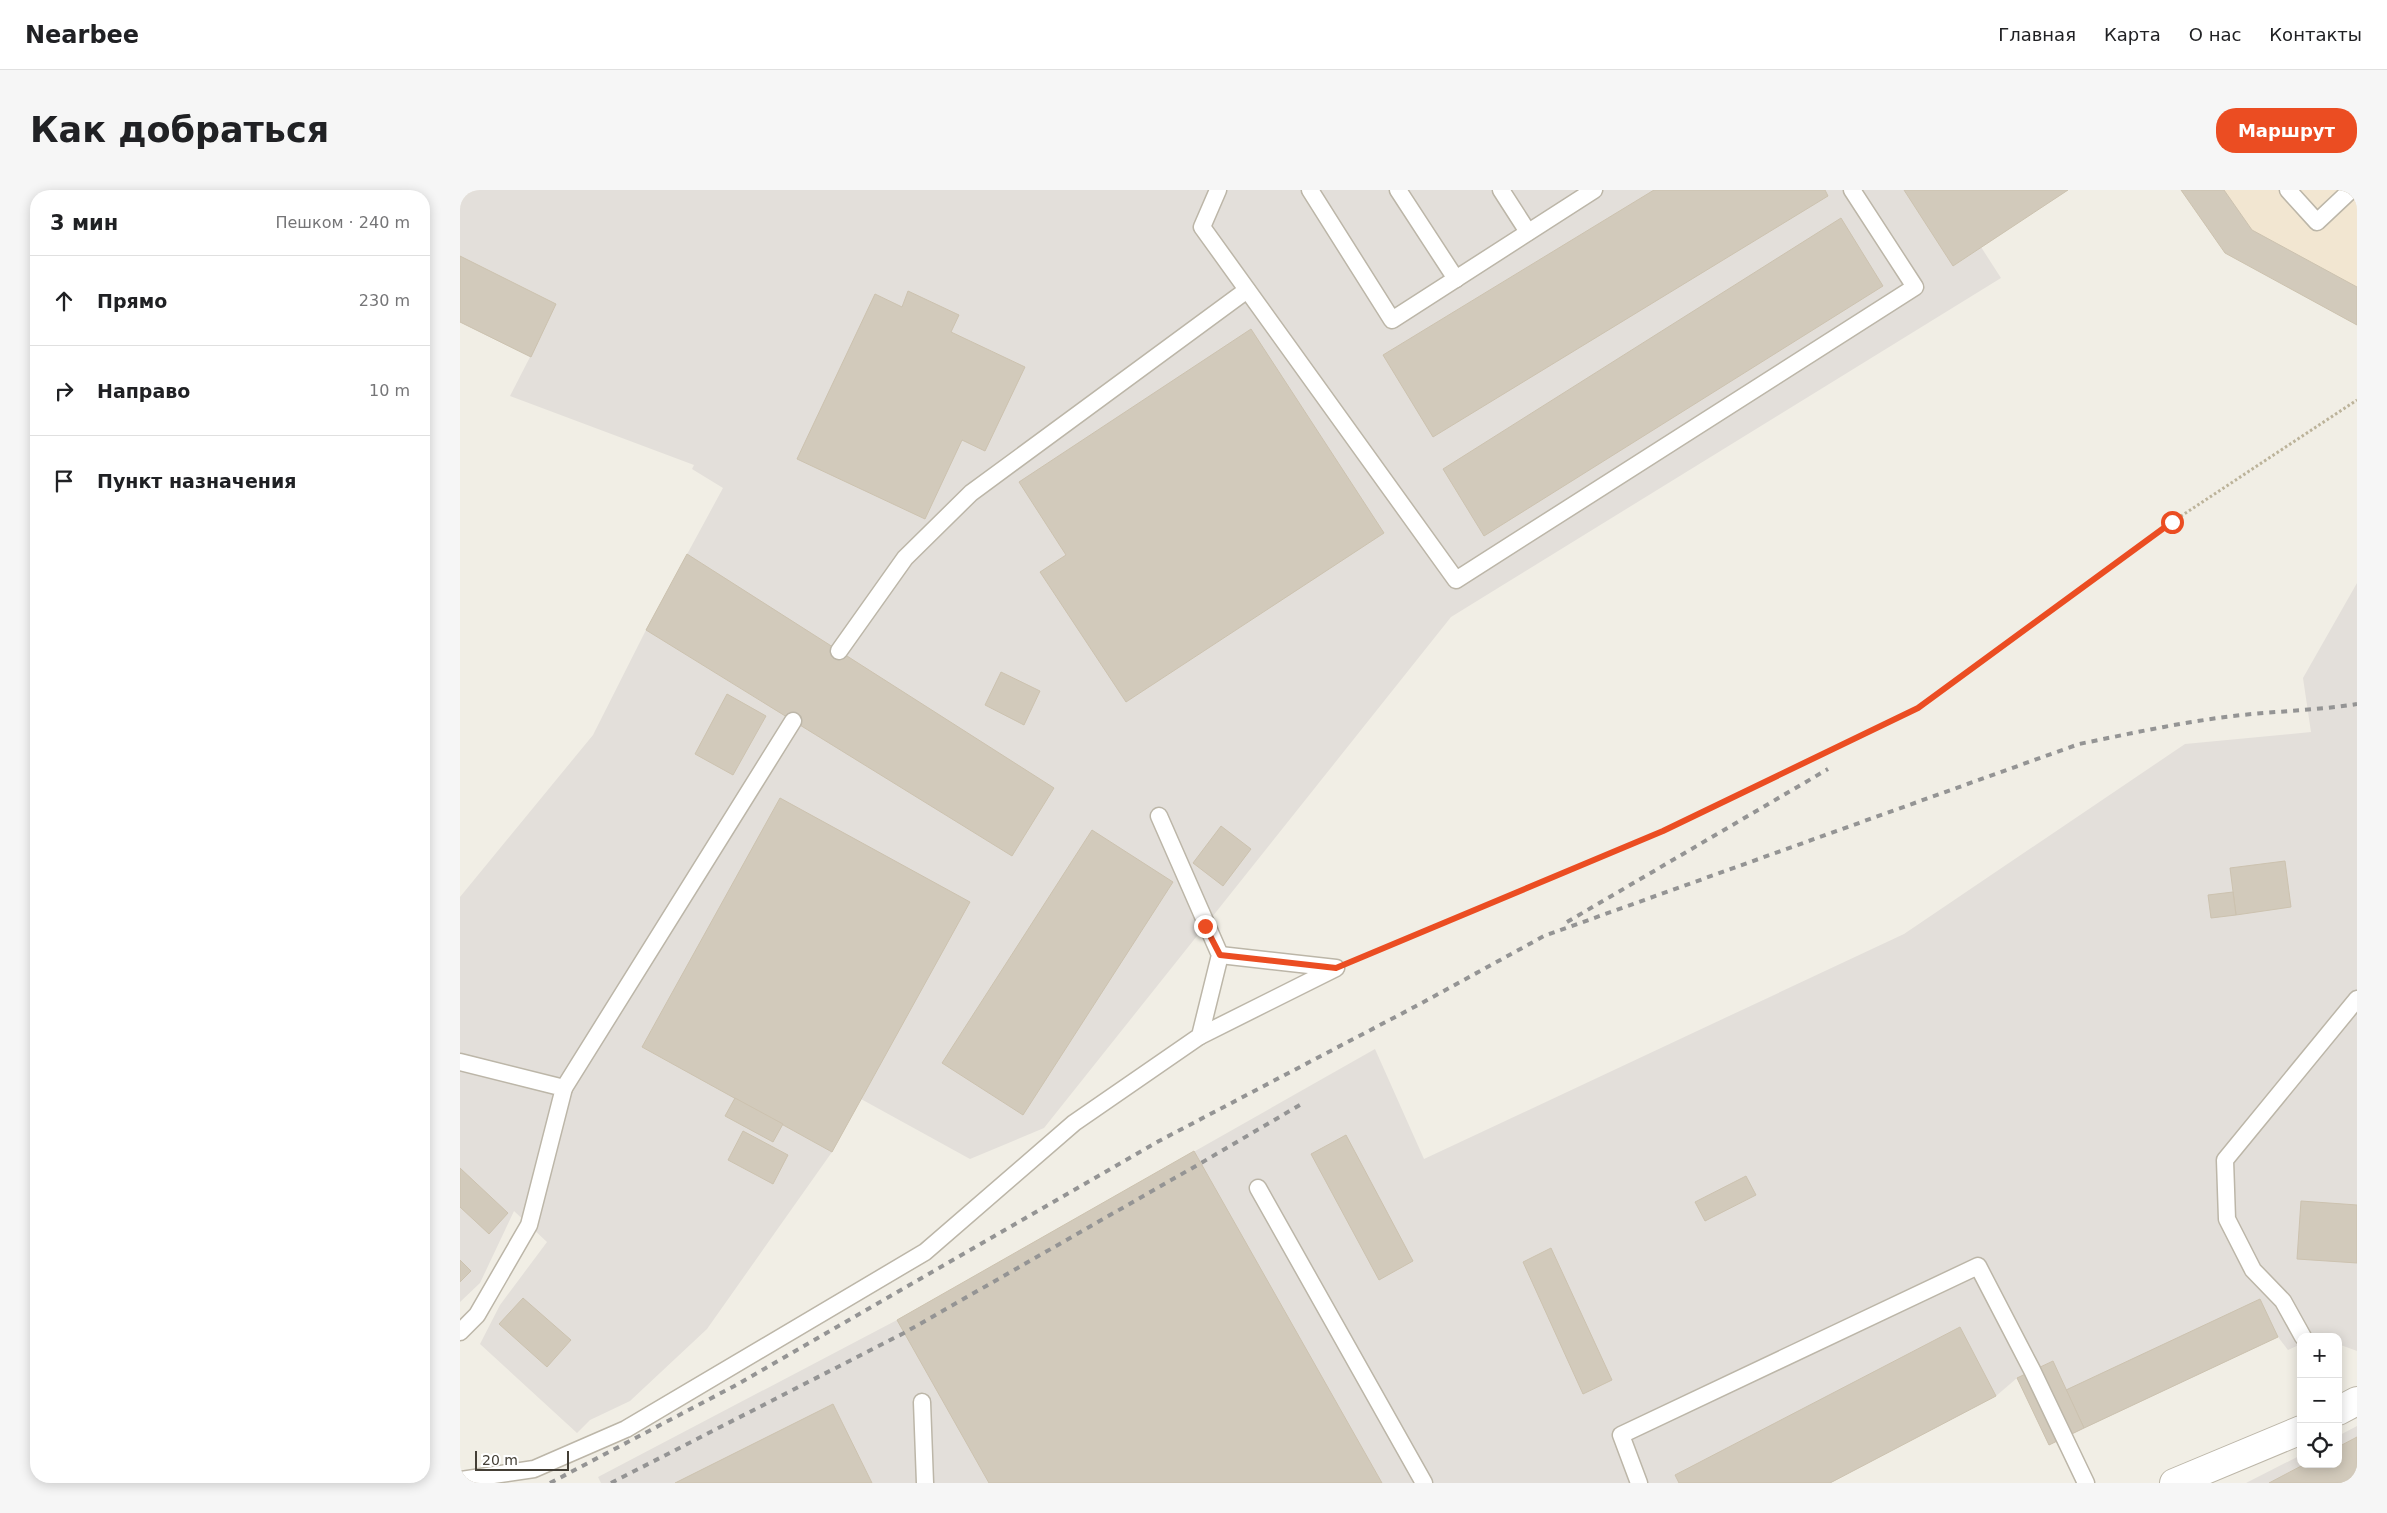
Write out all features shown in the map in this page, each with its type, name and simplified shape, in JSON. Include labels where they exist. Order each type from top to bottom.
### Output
[{"type":"street","points":[[2174,1483],[2297,1432]]},
{"type":"lane","points":[[1218,190],[1202,227],[1456,580],[1915,286],[1852,190]]},
{"type":"lane","points":[[1310,190],[1392,320],[1594,190]]},
{"type":"lane","points":[[1398,190],[1456,279]]},
{"type":"lane","points":[[1501,190],[1528,232]]},
{"type":"lane","points":[[2288,190],[2317,222],[2351,190]]},
{"type":"lane","points":[[839,650],[905,558],[971,493],[1247,290]]},
{"type":"lane","points":[[460,1332],[477,1315],[529,1225],[564,1088],[794,721]]},
{"type":"lane","points":[[1159,816],[1220,955],[1200,1036]]},
{"type":"lane","points":[[1220,955],[1336,968]]},
{"type":"lane","points":[[460,1480],[534,1470],[626,1429],[925,1252],[1074,1123],[1200,1036],[1336,968]]},
{"type":"lane","points":[[2301,1333],[2282,1301],[2252,1270],[2227,1219],[2225,1160],[2357,999]]},
{"type":"lane","points":[[460,1062],[564,1088]]},
{"type":"lane","points":[[1258,1188],[1424,1483]]},
{"type":"lane","points":[[1639,1483],[1621,1435],[1978,1266],[2032,1370],[2086,1483]]},
{"type":"lane","points":[[922,1402],[926,1483]]},
{"type":"path","points":[[1336,968],[1663,831],[1918,708],[2172,522],[2357,400]]},
{"type":"shaded area","points":[[460,190],[2068,190],[1981,247],[2001,278],[1451,617],[1044,1128],[970,1159],[861,1099],[832,1152],[707,1329],[630,1401],[590,1420],[577,1433],[480,1344],[500,1305],[547,1242],[514,1211],[480,1283],[460,1302],[460,897],[593,735],[646,630],[723,488],[692,469],[694,465],[510,396],[530,357],[460,322]]},
{"type":"shaded area","points":[[2181,190],[2357,190],[2357,325],[2225,253]]},
{"type":"shaded area","points":[[2357,583],[2357,1351],[2342,1345],[2342,1333],[2297,1333],[2297,1346],[2288,1350],[2278,1337],[2049,1445],[2017,1378],[1996,1396],[1830,1483],[601,1483],[598,1477],[897,1320],[1375,1049],[1424,1159],[1904,934],[2185,744],[2311,732],[2303,678]]},
{"type":"shaded area","points":[[2357,1426],[2357,1483],[2246,1483],[2297,1457],[2297,1468],[2342,1468],[2342,1434]]},
{"type":"building","points":[[1654,190],[1825,190],[1828,196],[1433,437],[1383,355]]},
{"type":"building","points":[[1904,190],[2068,190],[1953,266]]},
{"type":"building","points":[[2181,190],[2224,190],[2252,230],[2357,287],[2357,325],[2225,253]]},
{"type":"building","points":[[1841,218],[1883,286],[1484,536],[1443,469]]},
{"type":"building","points":[[460,256],[556,304],[531,357],[460,322]]},
{"type":"building","points":[[908,291],[959,315],[951,332],[1025,367],[985,451],[962,440],[925,519],[797,459],[875,294],[902,307]]},
{"type":"building","points":[[1251,329],[1384,533],[1126,702],[1040,572],[1066,555],[1019,482]]},
{"type":"building","points":[[687,554],[1054,788],[1012,856],[646,630]]},
{"type":"building","points":[[1001,672],[1040,691],[1024,725],[985,705]]},
{"type":"building","points":[[727,694],[766,716],[733,775],[695,754]]},
{"type":"building","points":[[780,798],[970,902],[832,1152],[642,1047]]},
{"type":"building","points":[[1221,826],[1251,849],[1223,886],[1193,863]]},
{"type":"building","points":[[1092,830],[1173,882],[1023,1115],[942,1063]]},
{"type":"building","points":[[2285,861],[2291,907],[2236,915],[2230,868]]},
{"type":"building","points":[[2233,892],[2236,915],[2211,918],[2208,895]]},
{"type":"building","points":[[735,1098],[783,1124],[773,1142],[725,1116]]},
{"type":"building","points":[[743,1131],[788,1155],[773,1184],[728,1160]]},
{"type":"building","points":[[1346,1135],[1413,1261],[1379,1280],[1311,1154]]},
{"type":"building","points":[[1194,1151],[1382,1483],[989,1483],[897,1320]]},
{"type":"building","points":[[460,1168],[508,1213],[489,1234],[460,1207]]},
{"type":"building","points":[[1746,1176],[1756,1195],[1705,1221],[1695,1202]]},
{"type":"building","points":[[2301,1201],[2357,1205],[2357,1263],[2297,1259]]},
{"type":"building","points":[[1551,1248],[1612,1380],[1583,1394],[1523,1262]]},
{"type":"building","points":[[460,1260],[471,1271],[460,1282]]},
{"type":"building","points":[[523,1298],[571,1340],[547,1367],[499,1324]]},
{"type":"building","points":[[2260,1299],[2278,1337],[2084,1428],[2066,1390]]},
{"type":"building","points":[[1960,1327],[1996,1396],[1830,1483],[1679,1483],[1675,1475]]},
{"type":"building","points":[[2053,1361],[2084,1428],[2049,1445],[2017,1378]]},
{"type":"building","points":[[833,1404],[872,1483],[675,1483]]},
{"type":"building","points":[[2357,1437],[2357,1483],[2269,1483],[2297,1468],[2342,1468],[2342,1445]]},
{"type":"railway","points":[[550,1483],[740,1383],[1159,1141],[1420,1004],[1544,936],[2079,744],[2221,718],[2357,704]]},
{"type":"railway","points":[[1567,922],[1828,769]]},
{"type":"railway","points":[[611,1483],[904,1333],[1305,1102]]},
{"type":"route","points":[[1205,926],[1220,955],[1336,968],[1663,831],[1918,708],[2172,522]]}]
